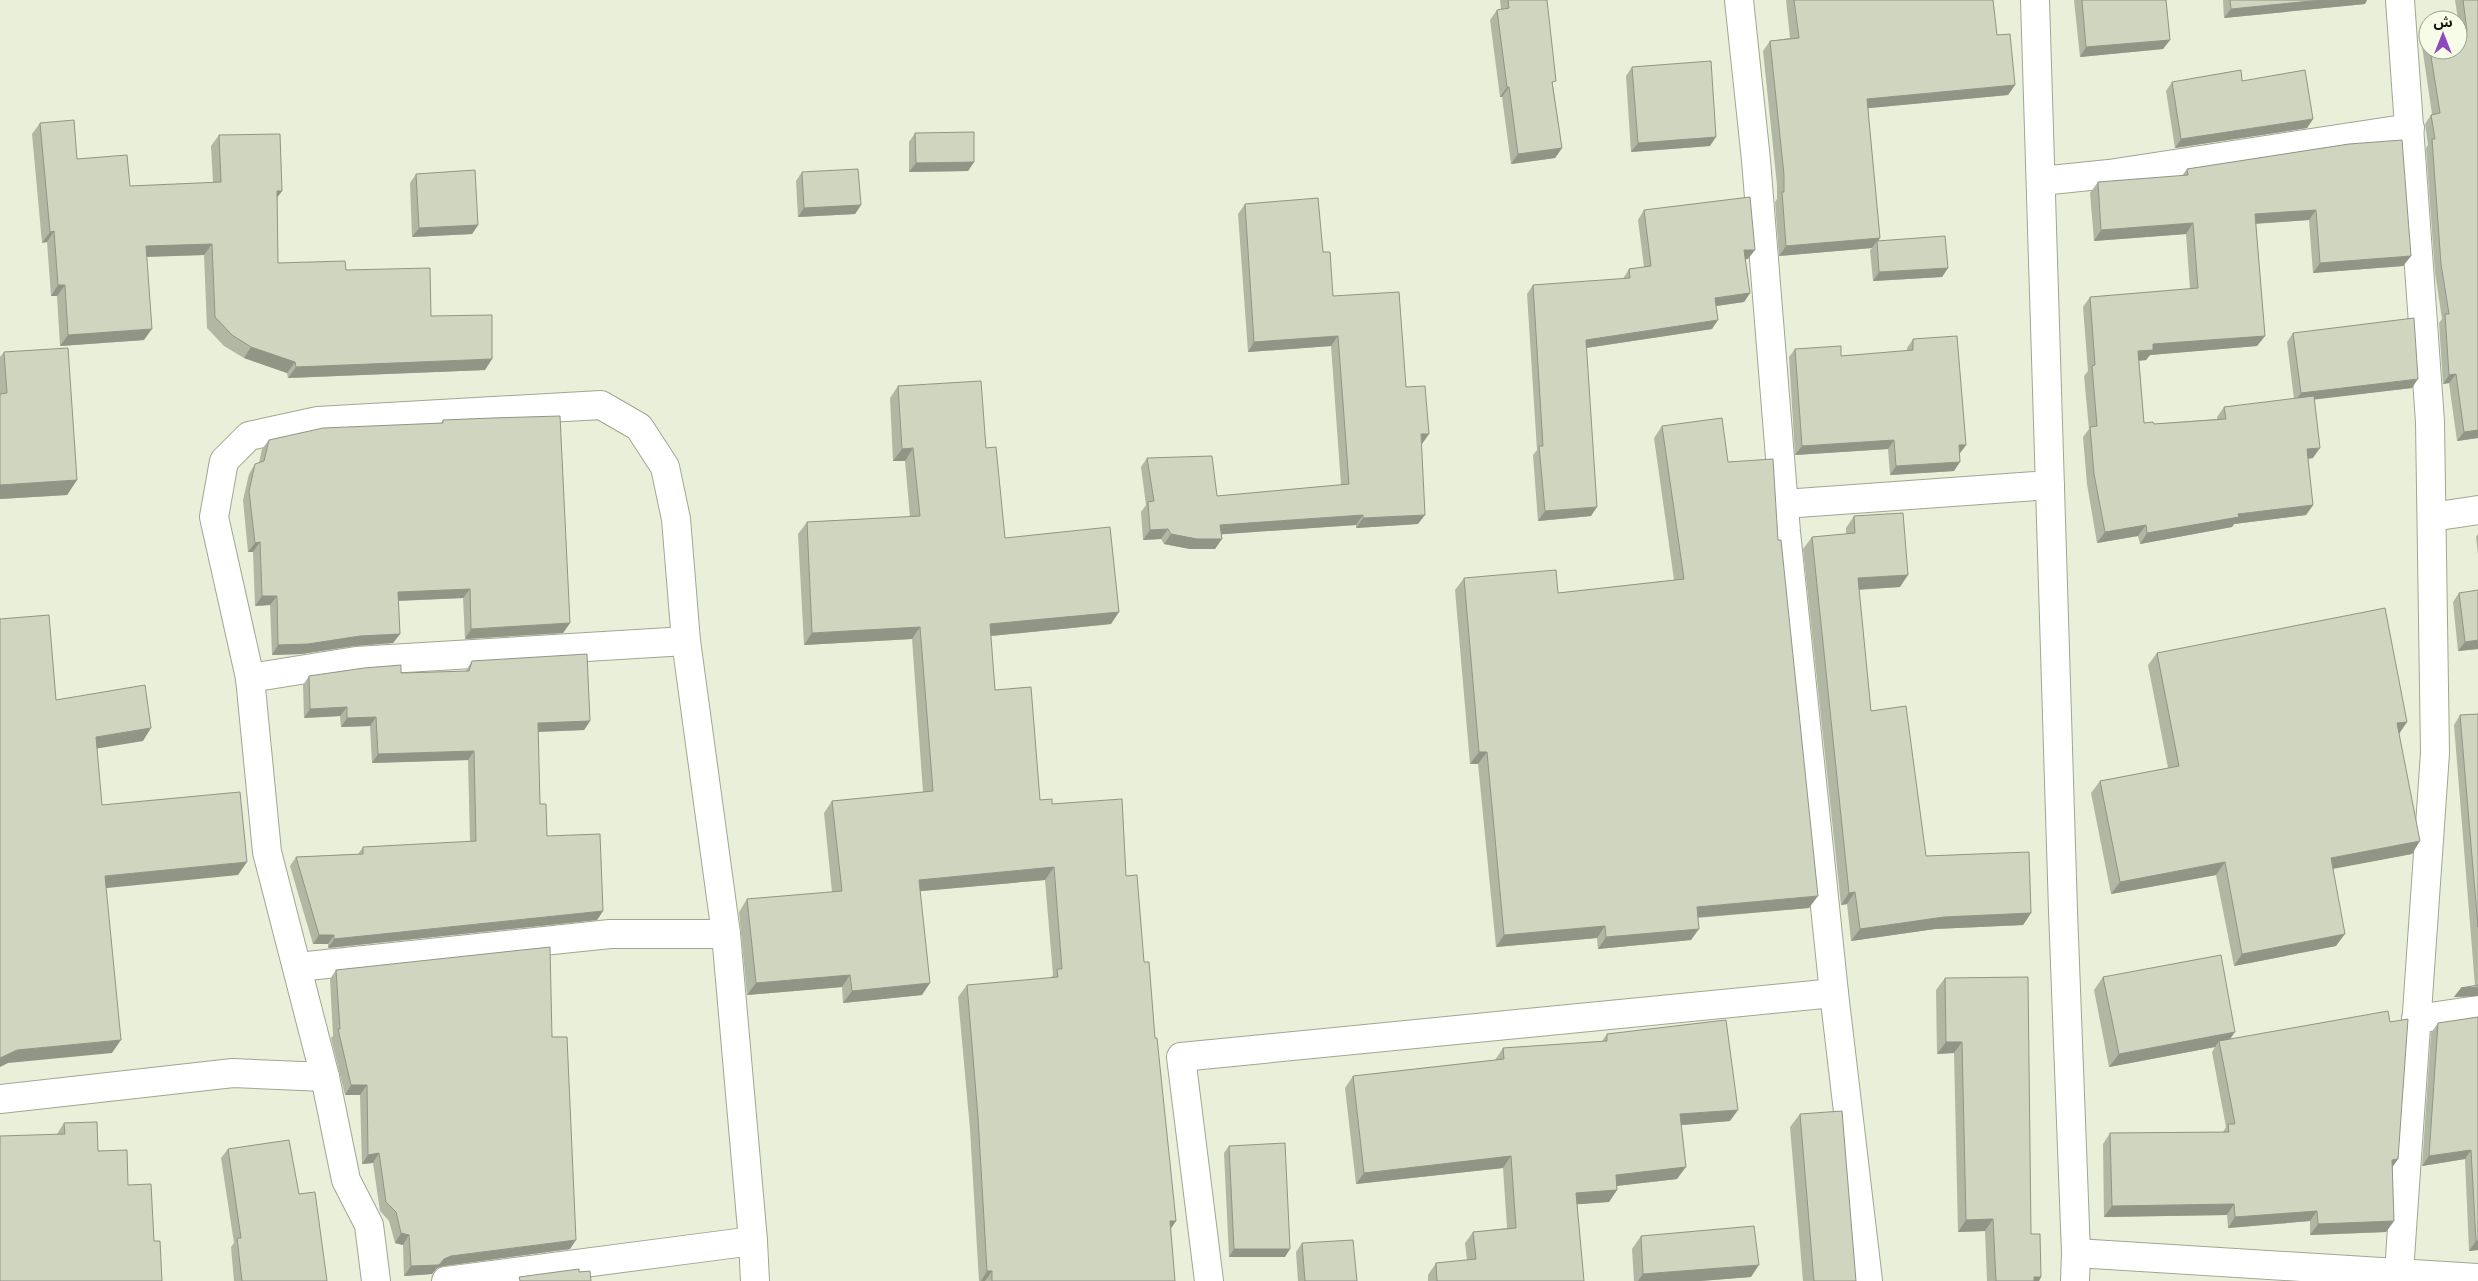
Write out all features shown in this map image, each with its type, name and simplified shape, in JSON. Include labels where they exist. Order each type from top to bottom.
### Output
[{"type":"street","points":[[1739,0],[1756,160],[1784,504],[1834,993],[1868,1281]]},
{"type":"street","points":[[2035,0],[2076,1253],[2075,1281]]},
{"type":"street","points":[[2399,1272],[2435,752],[2430,422],[2400,0]]},
{"type":"street","points":[[2041,181],[2109,174],[2410,128]]},
{"type":"street","points":[[376,1281],[369,1225],[346,1180],[325,1077],[268,852],[250,678],[214,517],[224,461],[248,436],[318,421],[601,405],[639,427],[665,467],[676,518],[686,641],[726,934],[754,1241],[755,1281]]},
{"type":"street","points":[[1784,504],[2050,485]]},
{"type":"street","points":[[2432,517],[2478,510]]},
{"type":"street","points":[[250,678],[356,661],[686,641]]},
{"type":"street","points":[[298,967],[610,934],[726,934]]},
{"type":"street","points":[[1210,1281],[1180,1057],[1834,993]]},
{"type":"street","points":[[2416,1019],[2478,1010]]},
{"type":"street","points":[[0,1099],[233,1072],[325,1077]]},
{"type":"street","points":[[446,1281],[754,1241]]},
{"type":"street","points":[[2076,1253],[2478,1278]]},
{"type":"building","points":[[1508,0],[1547,0],[1556,81],[1552,82],[1562,148],[1518,154],[1497,10],[1509,8]]},
{"type":"building","points":[[1794,0],[1993,0],[1997,35],[2010,34],[2015,85],[1867,99],[1880,238],[1786,246],[1782,192],[1784,192],[1784,175],[1770,41],[1799,38]]},
{"type":"building","points":[[2082,0],[2166,0],[2170,40],[2086,47]]},
{"type":"building","points":[[2230,0],[2321,0],[2231,9]]},
{"type":"building","points":[[2463,0],[2478,0],[2478,430],[2464,432],[2456,374],[2449,375],[2445,314],[2449,314],[2441,264],[2432,139],[2435,139],[2431,115],[2440,113],[2432,60],[2468,60],[2468,10],[2464,10]]},
{"type":"building","points":[[1711,61],[1716,137],[1638,143],[1632,67]]},
{"type":"building","points":[[2241,70],[2242,81],[2305,70],[2313,119],[2181,139],[2172,82]]},
{"type":"building","points":[[74,120],[77,159],[127,155],[130,186],[221,182],[219,135],[280,134],[282,191],[277,191],[278,263],[345,261],[346,270],[430,268],[431,316],[492,315],[492,359],[296,367],[295,362],[251,347],[232,335],[215,317],[212,244],[146,246],[152,329],[68,335],[65,285],[58,285],[54,231],[50,232],[40,123]]},
{"type":"building","points":[[974,132],[974,162],[916,163],[915,133]]},
{"type":"building","points":[[2402,140],[2411,256],[2320,263],[2316,210],[2255,214],[2265,336],[2153,344],[2153,350],[2138,351],[2144,423],[2226,419],[2224,407],[2314,396],[2320,448],[2307,449],[2313,505],[2238,514],[2239,517],[2147,533],[2146,525],[2105,532],[2094,474],[2090,427],[2097,426],[2092,366],[2095,365],[2090,297],[2198,288],[2193,223],[2101,230],[2098,182],[2188,175],[2187,169],[2349,144]]},
{"type":"building","points":[[858,169],[861,205],[804,208],[802,172]]},
{"type":"building","points":[[475,170],[478,225],[419,228],[416,174]]},
{"type":"building","points":[[1750,197],[1755,250],[1744,250],[1750,293],[1715,298],[1718,320],[1586,340],[1597,507],[1545,511],[1539,446],[1543,446],[1533,285],[1630,278],[1629,269],[1651,266],[1644,210]]},
{"type":"building","points":[[1318,198],[1323,252],[1330,252],[1333,296],[1399,292],[1406,387],[1425,386],[1429,434],[1421,434],[1425,515],[1363,518],[1363,515],[1220,525],[1222,539],[1197,539],[1171,534],[1168,529],[1150,530],[1148,502],[1154,501],[1147,458],[1212,456],[1217,496],[1349,484],[1338,336],[1254,342],[1245,204]]},
{"type":"building","points":[[1945,236],[1948,268],[1879,272],[1877,241]]},
{"type":"building","points":[[2414,318],[2418,379],[2301,393],[2293,333]]},
{"type":"building","points":[[1957,336],[1966,445],[1959,445],[1960,462],[1896,466],[1894,440],[1802,446],[1795,349],[1841,346],[1841,356],[1913,350],[1913,339]]},
{"type":"building","points":[[68,348],[77,480],[0,485],[0,394],[7,393],[4,352]]},
{"type":"building","points":[[981,381],[986,448],[996,447],[1005,538],[1110,527],[1119,612],[990,624],[995,690],[1031,687],[1040,800],[1052,799],[1052,804],[1122,799],[1126,876],[1137,875],[1144,962],[1149,962],[1155,1038],[1157,1038],[1176,1221],[1170,1221],[1175,1281],[992,1281],[992,1271],[987,1271],[978,1117],[967,985],[1058,977],[1057,969],[1062,969],[1054,867],[919,880],[930,983],[852,991],[850,975],[756,983],[747,899],[842,891],[832,801],[933,791],[920,627],[812,633],[807,522],[920,516],[913,448],[902,449],[898,386]]},
{"type":"building","points":[[560,416],[570,623],[471,629],[470,589],[398,592],[400,634],[360,636],[308,644],[278,645],[277,596],[262,596],[260,542],[255,543],[249,491],[255,464],[264,461],[269,440],[323,428],[443,423],[443,420]]},
{"type":"building","points":[[1722,418],[1728,462],[1773,459],[1778,540],[1781,540],[1818,896],[1697,907],[1699,929],[1606,937],[1605,926],[1504,935],[1487,752],[1479,752],[1464,578],[1556,570],[1558,593],[1684,579],[1662,426]]},
{"type":"building","points":[[1903,513],[1908,575],[1858,578],[1871,711],[1906,706],[1926,856],[2029,852],[2031,913],[1944,917],[1860,929],[1855,892],[1849,893],[1812,537],[1855,533],[1854,516]]},
{"type":"building","points":[[2478,590],[2478,640],[2465,642],[2459,593]]},
{"type":"building","points":[[2385,608],[2407,722],[2397,723],[2420,841],[2331,858],[2345,934],[2242,954],[2225,862],[2120,882],[2100,781],[2179,766],[2157,653]]},
{"type":"building","points":[[49,615],[56,700],[145,685],[151,728],[96,737],[102,805],[240,792],[247,862],[105,876],[121,1040],[17,1050],[0,1058],[0,619]]},
{"type":"building","points":[[587,654],[590,721],[538,723],[540,804],[546,804],[547,836],[600,834],[603,911],[334,939],[334,935],[319,935],[296,857],[363,854],[363,847],[476,841],[474,751],[378,754],[376,717],[347,718],[347,707],[310,709],[309,676],[401,665],[401,673],[469,671],[472,661]]},
{"type":"building","points":[[2478,714],[2478,927],[2460,715]]},
{"type":"building","points":[[550,947],[552,1037],[567,1037],[576,1240],[451,1256],[444,1259],[439,1265],[411,1266],[409,1235],[401,1233],[396,1212],[386,1202],[379,1153],[368,1155],[367,1085],[351,1085],[338,1029],[340,1029],[336,970]]},
{"type":"building","points":[[2221,955],[2235,1032],[2119,1054],[2103,977]]},
{"type":"building","points":[[2028,977],[2031,1234],[2040,1234],[2041,1277],[2034,1277],[2034,1281],[1996,1281],[1993,1219],[1966,1220],[1962,1042],[1946,1042],[1945,978]]},
{"type":"building","points":[[2478,985],[2478,987],[2461,988]]},
{"type":"building","points":[[2388,1011],[2390,1022],[2408,1019],[2398,1159],[2392,1160],[2394,1221],[2318,1224],[2317,1211],[2235,1217],[2234,1204],[2112,1206],[2110,1133],[2229,1132],[2228,1124],[2235,1124],[2219,1041]]},
{"type":"building","points":[[2478,1017],[2478,1241],[2476,1241],[2471,1150],[2429,1156],[2438,1023]]},
{"type":"building","points":[[1726,1020],[1738,1110],[1680,1114],[1686,1167],[1616,1175],[1617,1190],[1576,1193],[1584,1281],[1437,1281],[1436,1263],[1476,1259],[1473,1232],[1516,1228],[1511,1156],[1364,1173],[1353,1076],[1504,1059],[1503,1048],[1607,1041],[1607,1034]]},
{"type":"building","points":[[1842,1111],[1856,1281],[1814,1281],[1800,1114]]},
{"type":"building","points":[[97,1122],[98,1151],[127,1150],[128,1185],[151,1184],[154,1241],[160,1241],[162,1281],[0,1281],[0,1136],[65,1134],[64,1123]]},
{"type":"building","points":[[289,1140],[299,1194],[315,1192],[327,1281],[242,1281],[237,1238],[241,1238],[228,1149]]},
{"type":"building","points":[[1285,1143],[1290,1249],[1234,1249],[1229,1146]]},
{"type":"building","points":[[1754,1226],[1759,1265],[1643,1274],[1641,1236]]},
{"type":"building","points":[[1353,1240],[1357,1281],[1305,1281],[1302,1243]]},
{"type":"building","points":[[579,1269],[579,1272],[590,1271],[591,1281],[520,1281],[519,1277]]}]
